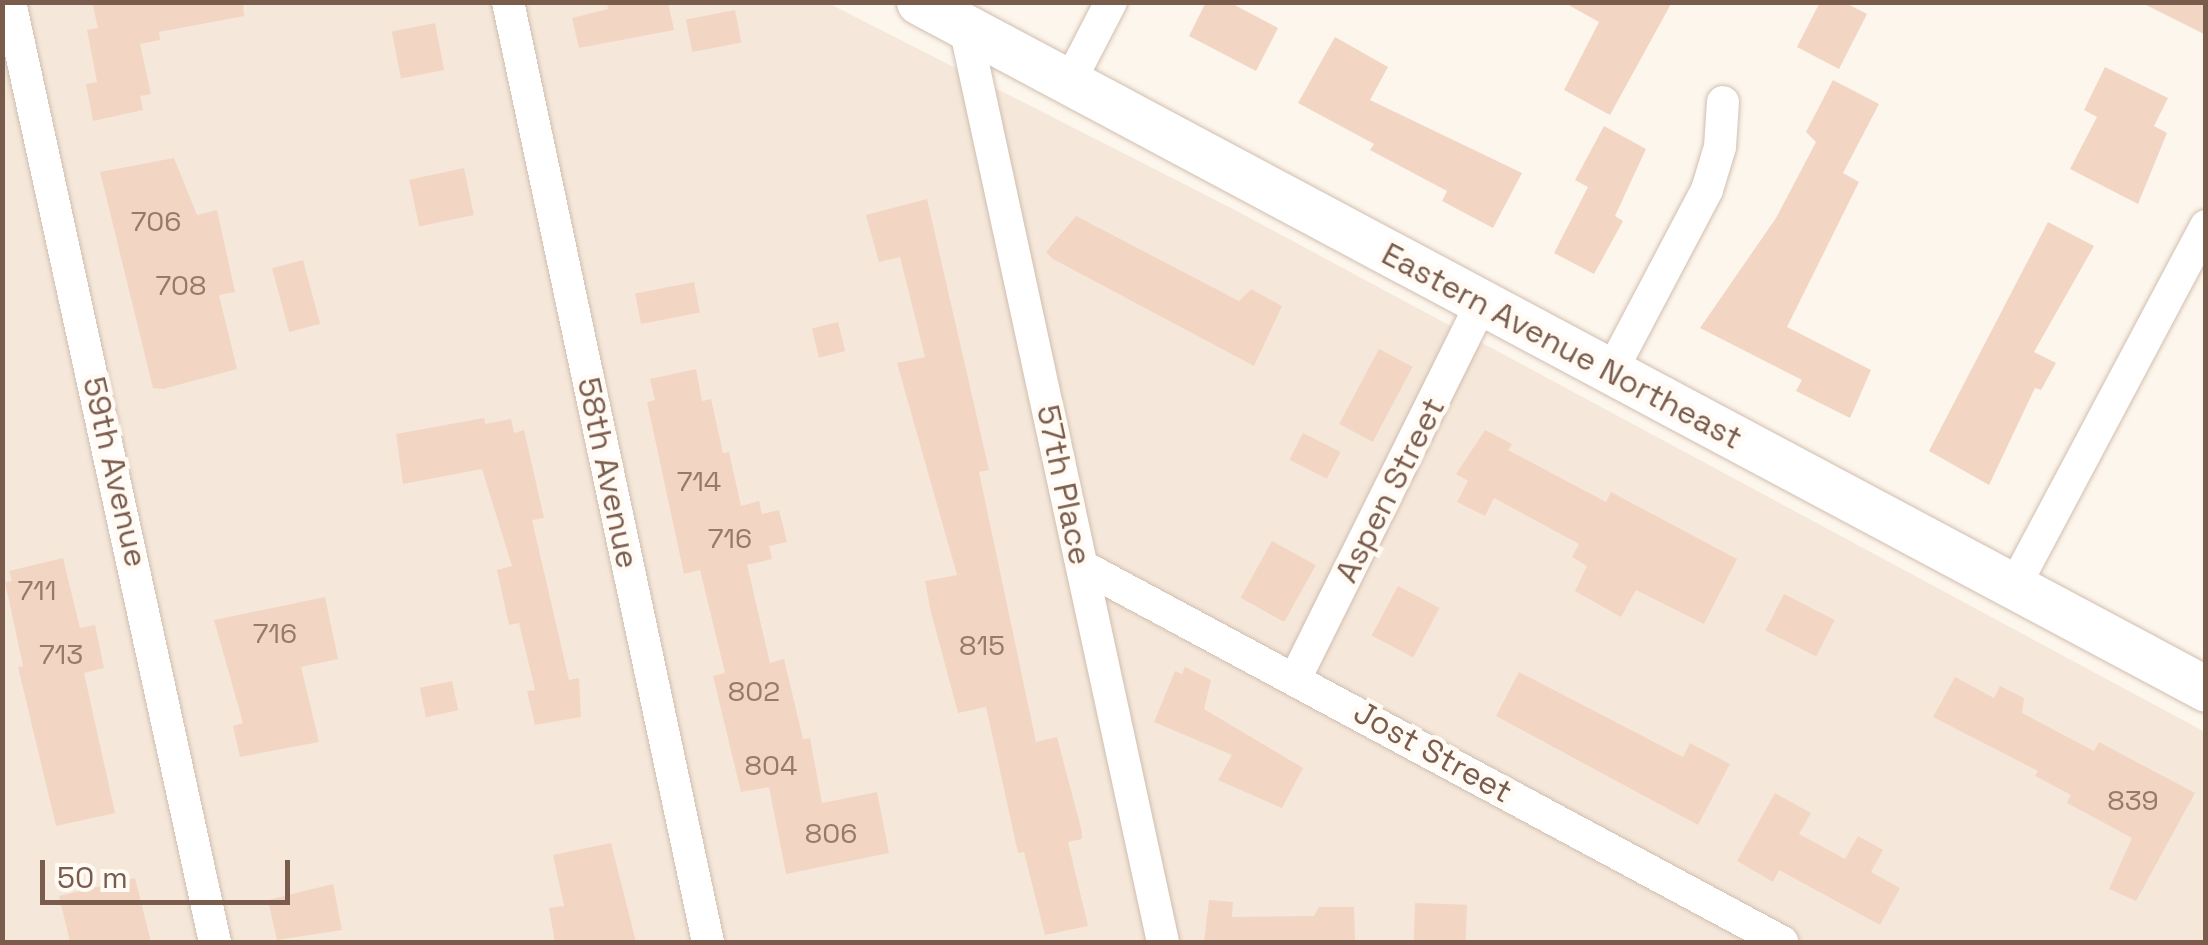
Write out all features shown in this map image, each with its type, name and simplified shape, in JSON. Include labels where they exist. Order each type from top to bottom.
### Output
[{"type":"main road","name":"Eastern Avenue Northeast","points":[[919,2],[2206,689]]},
{"type":"street","name":"59th Avenue","points":[[10,2],[215,942]]},
{"type":"street","name":"58th Avenue","points":[[508,2],[708,942]]},
{"type":"street","points":[[1069,82],[1111,2]]},
{"type":"street","name":"57th Place","points":[[966,28],[1163,942]]},
{"type":"street","points":[[1611,372],[1707,190],[1720,147],[1723,102]]},
{"type":"street","points":[[2014,587],[2206,226]]},
{"type":"street","name":"Aspen Street","points":[[1296,677],[1482,303]]},
{"type":"street","name":"Jost Street","points":[[1082,566],[1296,677],[1782,942]]},
{"type":"shaded area","points":[[2,3],[828,3],[1235,210],[2205,732],[2205,942],[3,942]]},
{"type":"building","points":[[92,2],[243,2],[244,16],[159,32],[160,40],[140,44],[151,94],[140,96],[143,110],[93,121],[86,84],[97,82],[87,30],[98,28]]},
{"type":"building","points":[[607,2],[668,2],[674,30],[579,48],[572,18],[608,9]]},
{"type":"building","points":[[1206,2],[1229,2],[1278,28],[1256,71],[1189,36]]},
{"type":"building","points":[[1563,2],[1672,2],[1610,115],[1564,90],[1599,22]]},
{"type":"building","points":[[1820,2],[1844,2],[1867,14],[1839,69],[1797,47]]},
{"type":"building","points":[[2140,2],[2206,2],[2206,35]]},
{"type":"building","points":[[735,10],[741,42],[692,52],[686,20]]},
{"type":"building","points":[[435,23],[444,70],[401,79],[392,31]]},
{"type":"building","points":[[1335,37],[1388,67],[1370,100],[1522,173],[1493,228],[1442,201],[1447,191],[1370,150],[1374,144],[1298,103]]},
{"type":"building","points":[[2105,67],[2168,98],[2154,126],[2167,133],[2138,204],[2070,169],[2097,117],[2084,110]]},
{"type":"building","points":[[1833,80],[1879,104],[1843,173],[1859,182],[1787,327],[1871,370],[1850,418],[1796,391],[1802,380],[1700,328],[1776,218],[1816,142],[1806,132]]},
{"type":"building","points":[[1604,126],[1646,149],[1615,216],[1623,221],[1594,274],[1554,253],[1588,187],[1575,180]]},
{"type":"building","points":[[174,158],[197,215],[217,210],[235,292],[219,295],[237,369],[163,389],[153,388],[100,172]]},
{"type":"building","points":[[464,168],[474,215],[419,227],[409,180]]},
{"type":"building","points":[[927,199],[989,470],[979,472],[1036,742],[1057,737],[1082,832],[1082,839],[1068,842],[1088,926],[1045,935],[1024,852],[1018,853],[986,707],[958,713],[931,612],[925,581],[957,575],[897,363],[925,357],[900,257],[879,262],[866,215]]},
{"type":"building","points":[[1076,216],[1239,301],[1251,289],[1282,306],[1254,366],[1053,259],[1046,252]]},
{"type":"building","points":[[2048,222],[2094,246],[2034,352],[2056,363],[2041,390],[2035,388],[1989,485],[1929,451]]},
{"type":"building","points":[[303,260],[320,324],[289,332],[272,268]]},
{"type":"building","points":[[694,282],[700,312],[641,324],[635,293]]},
{"type":"building","points":[[838,322],[845,351],[819,358],[812,329]]},
{"type":"building","points":[[1379,349],[1413,367],[1373,442],[1339,424]]},
{"type":"building","points":[[696,369],[702,401],[711,399],[723,453],[729,452],[741,506],[759,501],[762,514],[779,510],[787,542],[769,546],[772,559],[747,565],[770,663],[784,659],[803,739],[810,738],[822,803],[877,792],[889,853],[786,874],[769,787],[741,792],[713,676],[725,673],[700,570],[684,574],[647,402],[655,400],[650,379]]},
{"type":"building","points":[[484,418],[485,424],[511,419],[514,433],[524,430],[544,518],[532,520],[569,680],[579,678],[581,717],[535,725],[527,691],[535,690],[519,623],[509,625],[497,570],[512,566],[482,469],[403,484],[396,434]]},
{"type":"building","points":[[1485,430],[1512,444],[1508,450],[1606,502],[1611,492],[1737,559],[1704,624],[1636,590],[1621,617],[1575,591],[1587,566],[1572,557],[1579,544],[1494,498],[1485,516],[1457,502],[1468,481],[1456,474]]},
{"type":"building","points":[[1303,433],[1340,452],[1327,479],[1289,460]]},
{"type":"building","points":[[1272,541],[1316,565],[1284,622],[1240,598]]},
{"type":"building","points":[[63,558],[80,628],[95,625],[104,668],[84,673],[115,813],[56,826],[18,667],[23,666],[5,582],[12,581],[9,571]]},
{"type":"building","points":[[1398,586],[1439,608],[1413,658],[1372,635]]},
{"type":"building","points":[[1784,594],[1835,620],[1816,656],[1765,631]]},
{"type":"building","points":[[325,597],[338,659],[301,667],[319,742],[240,757],[233,726],[243,723],[214,620]]},
{"type":"building","points":[[1185,667],[1211,680],[1204,709],[1303,768],[1282,808],[1218,780],[1232,755],[1154,722],[1175,671],[1182,674]]},
{"type":"building","points":[[1519,672],[1683,757],[1690,743],[1730,764],[1698,825],[1496,716]]},
{"type":"building","points":[[1955,677],[1994,698],[2000,686],[2024,698],[2022,713],[2094,751],[2099,742],[2195,793],[2136,901],[2109,889],[2132,838],[2067,803],[2071,795],[2035,776],[2038,771],[1933,717]]},
{"type":"building","points":[[452,681],[458,710],[426,717],[420,688]]},
{"type":"building","points":[[1775,793],[1811,813],[1799,834],[1845,859],[1858,836],[1883,850],[1871,872],[1900,888],[1880,925],[1779,870],[1773,882],[1737,861]]},
{"type":"building","points":[[611,843],[636,942],[555,942],[549,908],[564,906],[553,855]]},
{"type":"building","points":[[135,878],[151,942],[70,942],[59,896]]},
{"type":"building","points":[[333,884],[342,930],[277,940],[268,900]]},
{"type":"building","points":[[1209,900],[1233,902],[1232,917],[1314,916],[1319,907],[1354,907],[1355,942],[1204,942]]},
{"type":"building","points":[[1415,903],[1467,905],[1466,942],[1414,942]]}]
